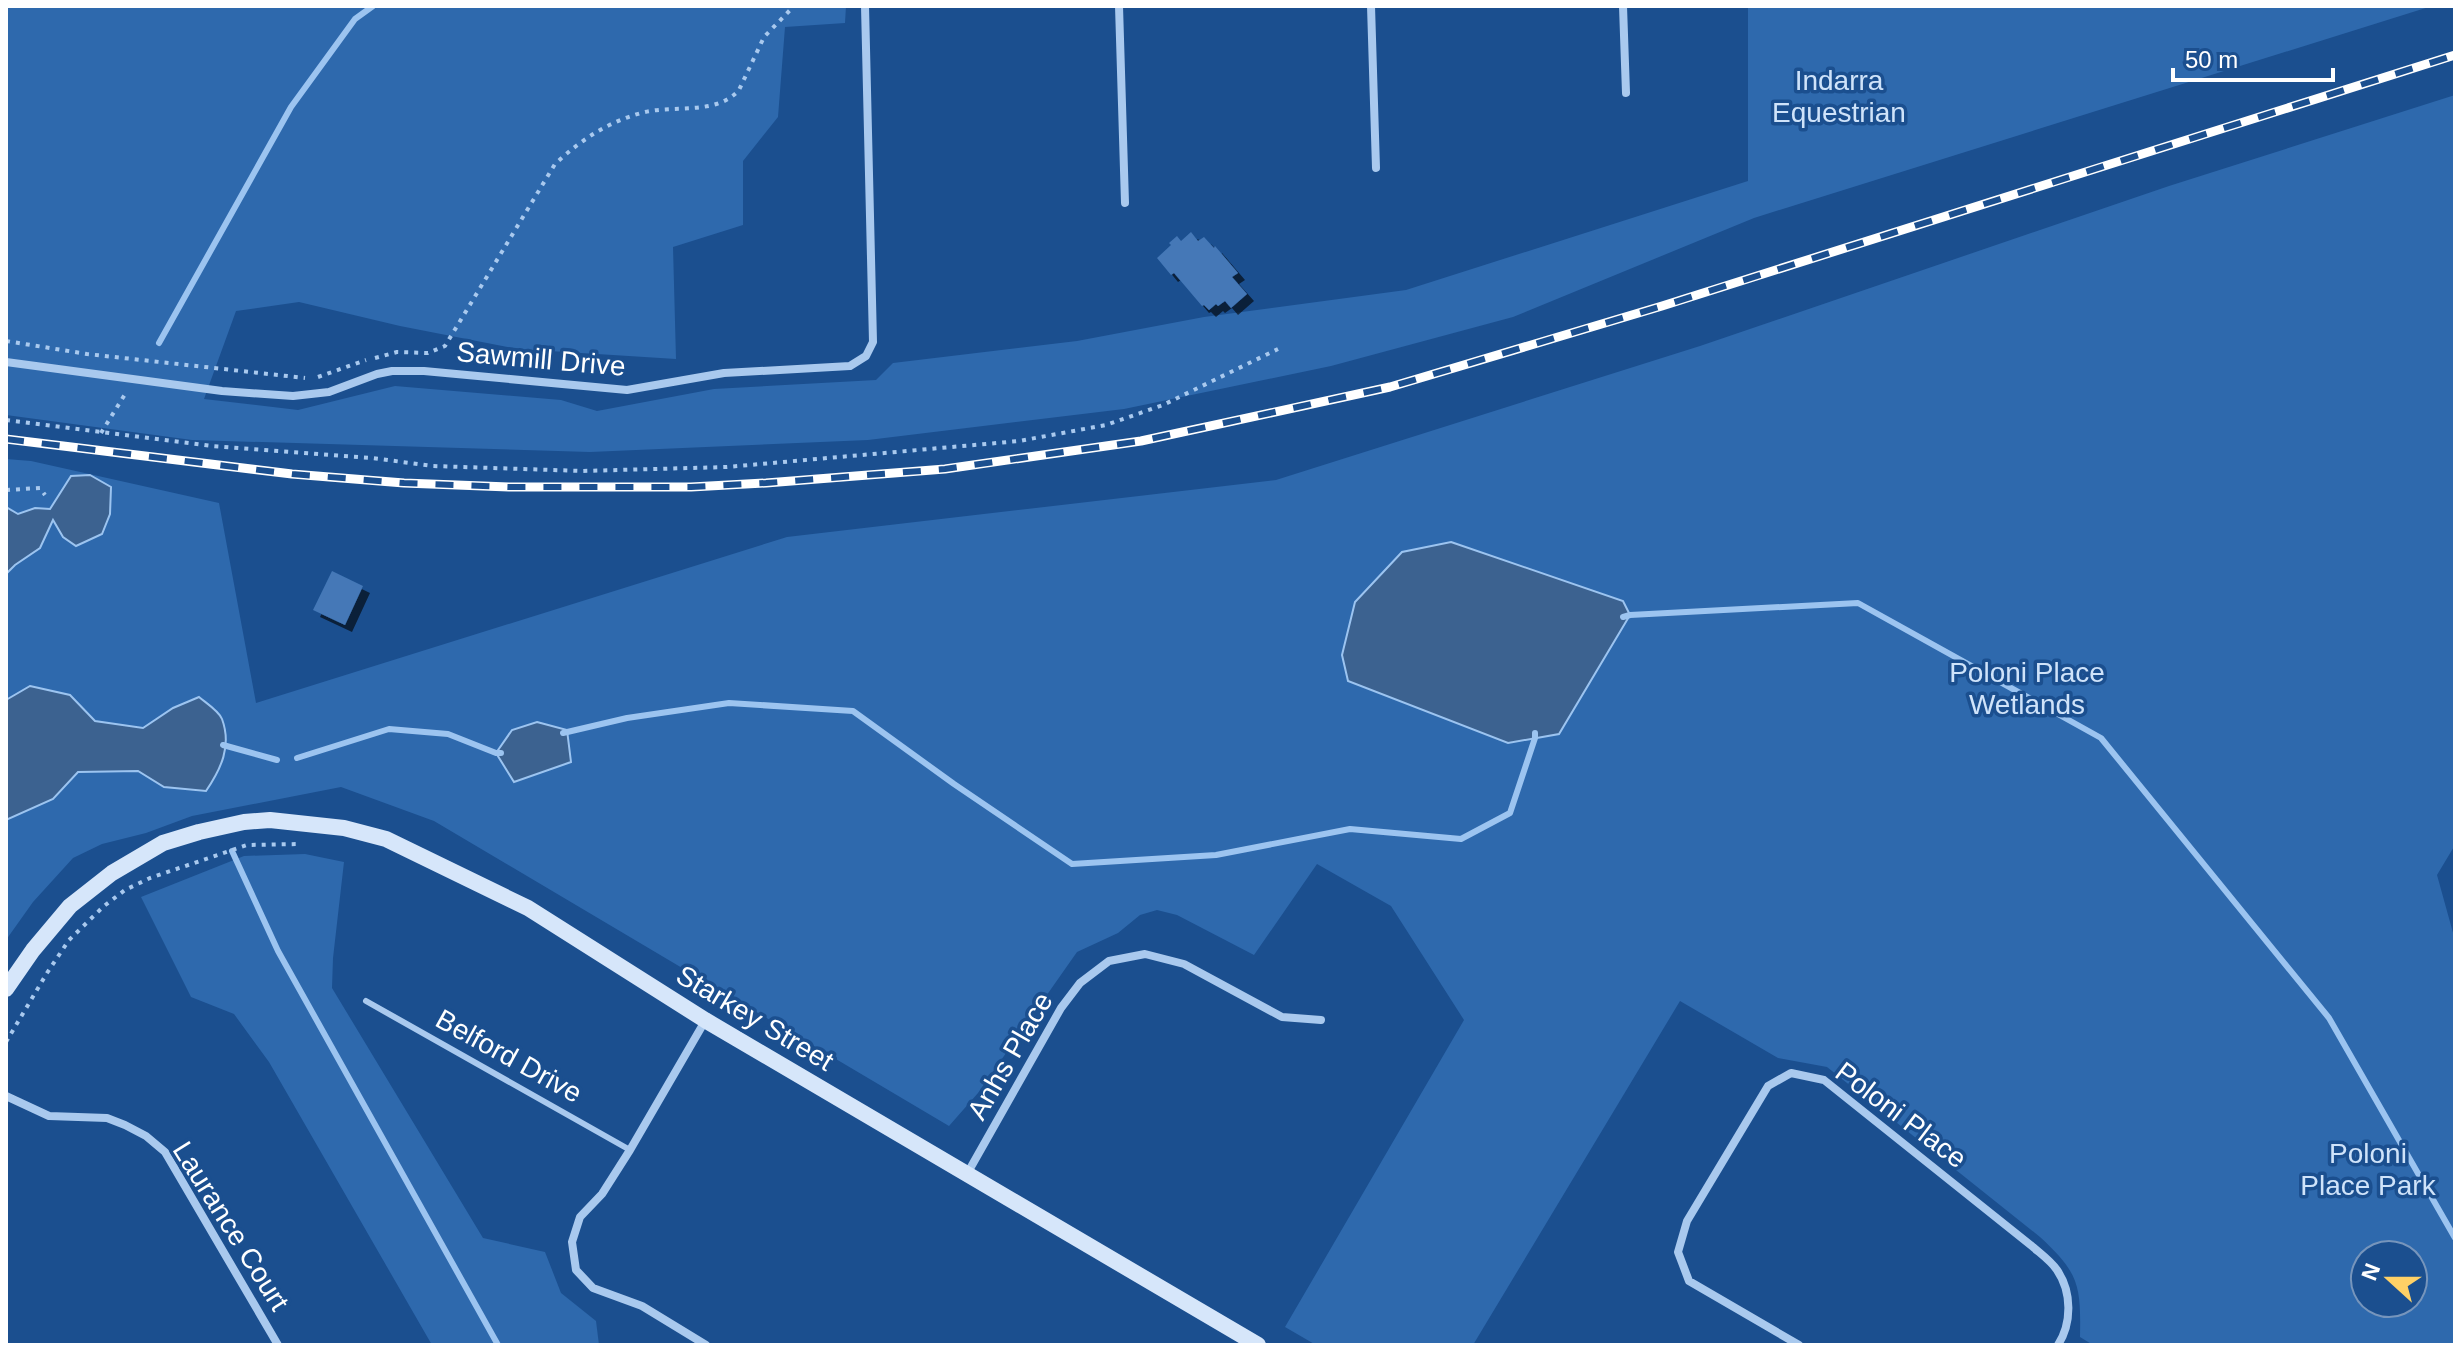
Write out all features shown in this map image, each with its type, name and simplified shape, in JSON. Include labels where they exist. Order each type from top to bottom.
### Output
[{"type":"street","name":"Sawmill Drive","points":[[6,362],[222,391],[293,396],[329,392],[392,371],[424,371],[627,390],[724,373],[850,366],[866,356],[873,342],[865,6]]},
{"type":"street","points":[[1119,6],[1125,203]]},
{"type":"street","points":[[1371,6],[1376,168]]},
{"type":"street","points":[[1623,6],[1626,93]]},
{"type":"street","name":"Starkey Street","points":[[9,980],[70,906],[112,873],[163,843],[244,822],[270,820],[344,828],[386,839],[528,908],[705,1020],[1258,1345]]},
{"type":"street","name":"Anhs Place","points":[[967,1174],[1061,1008],[1080,983],[1109,961],[1145,954],[1184,964],[1282,1017],[1321,1020]]},
{"type":"street","points":[[705,1020],[630,1150],[602,1194],[580,1217],[572,1242],[576,1270],[593,1288],[642,1306],[706,1345]]},
{"type":"street","name":"Poloni Place","points":[[1799,1345],[1689,1281],[1678,1252],[1687,1221],[1768,1086],[1791,1073],[1824,1080],[2057,1269],[2069,1296],[2066,1333],[2058,1345]]},
{"type":"street","name":"Laurance Court","points":[[6,1096],[49,1116],[116,1121],[146,1136],[165,1152],[278,1345]]},
{"type":"lane","name":"Belford Drive","points":[[366,1001],[630,1150]]},
{"type":"path","points":[[6,341],[87,354],[307,378],[397,352],[437,351],[445,346],[555,164],[592,133],[619,120],[646,112],[713,105],[733,96],[739,90],[764,37],[794,6]]},
{"type":"path","points":[[6,420],[212,446],[372,458],[433,466],[582,471],[727,467],[1019,441],[1106,425],[1163,405],[1278,349]]},
{"type":"path","points":[[101,433],[136,378]]},
{"type":"path","points":[[6,490],[40,488],[45,495]]},
{"type":"path","points":[[6,1042],[69,940],[125,890],[150,878],[247,845],[299,844]]},
{"type":"green space","name":"Indarra Equestrian","points":[[6,6],[846,6],[845,23],[785,27],[778,117],[743,161],[743,225],[673,247],[676,359],[518,349],[299,302],[236,311],[204,399],[298,410],[395,386],[561,400],[597,411],[714,389],[876,380],[893,363],[1077,341],[1204,317],[1406,290],[1748,181],[1748,6],[2432,6],[1754,218],[1513,317],[1331,366],[1124,409],[868,440],[590,452],[192,440],[6,415]]},
{"type":"green space","name":"Poloni Place Wetlands","points":[[2455,95],[2455,845],[2437,875],[2455,940],[2455,1345],[2093,1345],[2080,1337],[2080,1304],[2075,1281],[2063,1260],[2040,1237],[1827,1067],[1778,1058],[1680,1001],[1473,1345],[1316,1345],[1285,1327],[1464,1020],[1391,906],[1317,864],[1254,955],[1177,915],[1157,910],[1140,915],[1118,933],[1077,952],[978,1093],[949,1126],[434,821],[341,787],[192,816],[146,833],[102,844],[73,858],[33,902],[6,940],[6,820],[53,799],[77,772],[138,771],[164,787],[173,708],[143,728],[94,721],[70,695],[30,686],[6,700],[6,574],[40,548],[53,519],[63,537],[50,509],[35,508],[18,514],[6,507],[6,459],[31,461],[219,503],[256,703],[787,537],[1276,480],[1700,346],[2169,186]]},
{"type":"green space","points":[[305,854],[344,862],[332,988],[483,1238],[545,1252],[561,1293],[596,1321],[599,1345],[432,1345],[269,1062],[234,1014],[191,997],[141,897],[244,856]]},
{"type":"shaded area","points":[[90,475],[111,487],[110,514],[102,534],[76,546],[63,537],[53,520],[40,548],[6,574],[6,507],[18,514],[35,508],[50,509],[71,476]]},
{"type":"shaded area","points":[[1451,542],[1623,601],[1630,615],[1559,734],[1508,743],[1348,681],[1342,655],[1355,602],[1402,552]]},
{"type":"shaded area","points":[[30,686],[70,695],[95,721],[143,728],[173,708],[199,697],[222,719],[226,739],[220,766],[206,791],[164,787],[138,771],[78,772],[53,799],[6,820],[6,700]]},
{"type":"shaded area","points":[[537,722],[567,730],[571,762],[514,782],[496,753],[512,730]]},
{"type":"building","points":[[1191,232],[1198,241],[1204,237],[1215,246],[1238,273],[1232,277],[1247,294],[1231,308],[1225,301],[1209,310],[1202,306],[1157,258],[1177,236],[1181,241]]},
{"type":"building","points":[[332,571],[363,586],[345,625],[313,610]]},
{"type":"waterway","points":[[159,343],[291,107],[355,19],[373,6]]},
{"type":"waterway","points":[[1623,617],[1858,603],[2101,738],[2329,1018],[2455,1238]]},
{"type":"waterway","points":[[563,733],[627,718],[729,703],[853,711],[1072,864],[1216,855],[1350,829],[1461,839],[1510,813],[1535,733]]},
{"type":"waterway","points":[[297,758],[389,729],[448,734],[501,753]]},
{"type":"waterway","points":[[223,745],[277,760]]},
{"type":"waterway","points":[[232,851],[278,951],[498,1345]]},
{"type":"railway","points":[[6,439],[292,474],[509,487],[691,487],[766,483],[945,469],[1141,441],[1390,387],[1662,306],[2455,55]]},
{"type":"park label","name":"Poloni Place Park","points":[[2368,1169]]}]
